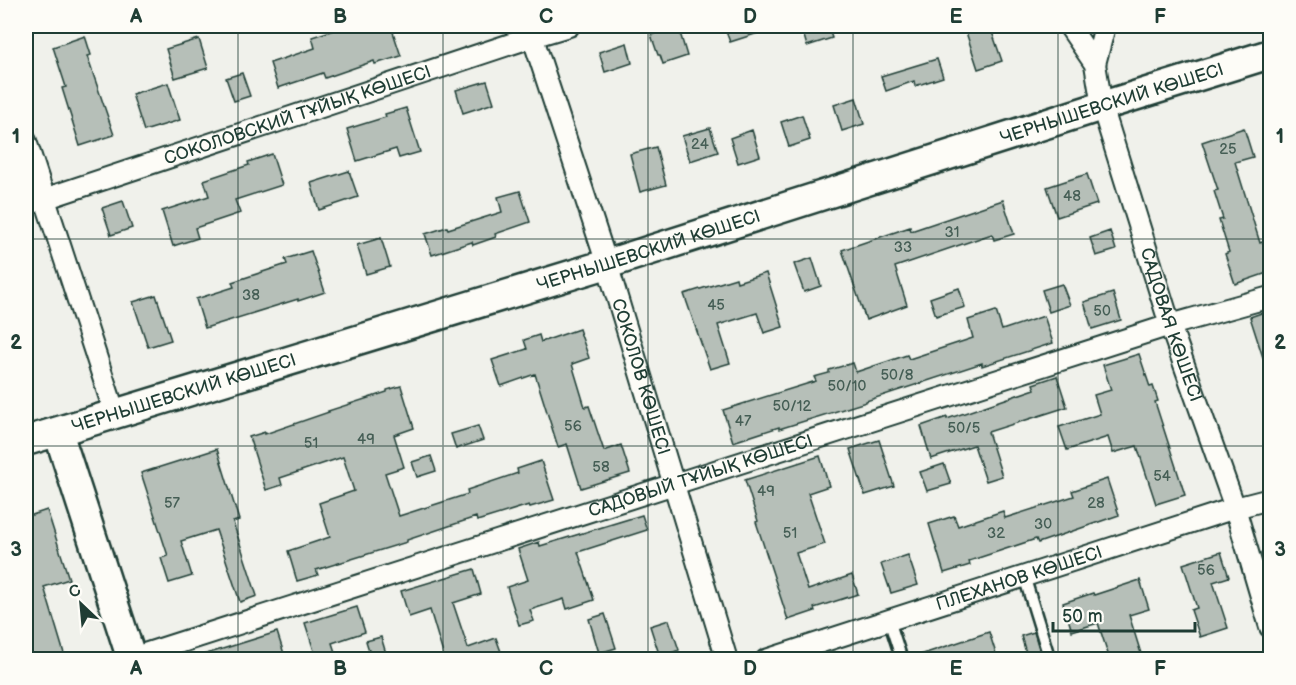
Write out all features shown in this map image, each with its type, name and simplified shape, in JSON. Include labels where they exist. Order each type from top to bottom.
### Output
[{"type":"street","name":"СОКОЛОВСКИЙ ТҰЙЫҚ КӨШЕСІ","points":[[26,205],[531,31],[569,26]]},
{"type":"street","name":"САДОВАЯ КӨШЕСІ","points":[[1069,26],[1095,64],[1102,106],[1170,325],[1235,508],[1270,627]]},
{"type":"street","points":[[1095,64],[1105,26]]},
{"type":"street","name":"СОКОЛОВ КӨШЕСІ","points":[[531,31],[607,264],[727,660]]},
{"type":"street","name":"ЧЕРНЫШЕВСКИЙ КӨШЕСІ","points":[[26,441],[607,264],[1270,54]]},
{"type":"street","points":[[26,141],[115,414]]},
{"type":"street","name":"САДОВЫЙ ТҰЙЫҚ КӨШЕСІ","points":[[132,659],[1170,325],[1270,297]]},
{"type":"street","points":[[58,432],[132,659]]},
{"type":"street","name":"ПЛЕХАНОВ КӨШЕСІ","points":[[766,660],[1235,508],[1270,499]]},
{"type":"lane","points":[[1024,576],[1050,660]]},
{"type":"lane","points":[[889,620],[902,660]]},
{"type":"building","points":[[346,26],[391,26],[401,56],[375,64],[374,61],[325,78],[323,73],[278,88],[270,63],[315,48],[312,37]]},
{"type":"building","points":[[678,26],[687,56],[663,64],[651,35]]},
{"type":"building","points":[[724,26],[771,26],[771,29],[730,42]]},
{"type":"building","points":[[801,26],[828,26],[832,38],[807,46]]},
{"type":"building","points":[[964,26],[990,26],[1002,61],[978,69]]},
{"type":"building","points":[[85,36],[91,55],[87,56],[114,135],[80,146],[62,88],[66,87],[53,47]]},
{"type":"building","points":[[199,39],[208,68],[175,78],[166,49]]},
{"type":"building","points":[[627,43],[632,63],[605,72],[599,52]]},
{"type":"building","points":[[937,59],[943,77],[915,86],[914,81],[886,91],[881,76]]},
{"type":"building","points":[[242,73],[250,96],[234,101],[226,78]]},
{"type":"building","points":[[487,81],[494,103],[463,113],[456,90]]},
{"type":"building","points":[[168,83],[180,120],[144,131],[132,94]]},
{"type":"building","points":[[856,98],[864,124],[842,131],[834,105]]},
{"type":"building","points":[[406,108],[420,152],[399,158],[396,149],[357,161],[347,129]]},
{"type":"building","points":[[802,115],[810,140],[789,147],[781,122]]},
{"type":"building","points":[[710,128],[718,152],[690,161],[682,136]]},
{"type":"building","points":[[1244,128],[1253,157],[1235,162],[1260,243],[1267,240],[1270,252],[1270,272],[1235,284],[1225,254],[1229,252],[1219,220],[1223,219],[1214,191],[1218,190],[1202,142]]},
{"type":"building","points":[[752,130],[760,156],[738,163],[730,138]]},
{"type":"building","points":[[656,147],[666,185],[640,192],[630,154]]},
{"type":"building","points":[[272,154],[282,185],[235,200],[240,213],[195,228],[198,238],[173,246],[162,211],[209,196],[204,180],[249,165],[248,162]]},
{"type":"building","points":[[349,171],[358,197],[319,210],[311,183]]},
{"type":"building","points":[[1087,174],[1097,204],[1057,217],[1047,187]]},
{"type":"building","points":[[520,191],[530,222],[495,234],[496,237],[473,245],[472,242],[432,255],[425,234],[502,212],[498,197]]},
{"type":"building","points":[[1003,200],[1014,234],[994,240],[992,234],[895,267],[907,305],[866,320],[842,250],[910,227],[911,231]]},
{"type":"building","points":[[123,201],[132,228],[111,235],[102,208]]},
{"type":"building","points":[[1110,231],[1116,250],[1096,256],[1090,238]]},
{"type":"building","points":[[381,238],[390,267],[366,274],[357,245]]},
{"type":"building","points":[[311,251],[325,292],[205,328],[196,299],[234,287],[232,282],[287,264],[285,259]]},
{"type":"building","points":[[812,258],[821,286],[804,292],[794,264]]},
{"type":"building","points":[[766,273],[783,327],[764,333],[757,313],[718,325],[730,363],[710,369],[684,294],[736,278],[737,282]]},
{"type":"building","points":[[1062,284],[1070,305],[1049,312],[1042,290]]},
{"type":"building","points":[[959,288],[965,307],[936,316],[930,298]]},
{"type":"building","points":[[1113,293],[1121,320],[1092,329],[1084,302]]},
{"type":"building","points":[[156,295],[171,340],[148,347],[133,302]]},
{"type":"building","points":[[1270,310],[1270,369],[1267,370],[1250,317]]},
{"type":"building","points":[[996,311],[1002,330],[1044,316],[1053,343],[982,366],[982,363],[866,402],[733,442],[723,410],[816,381],[814,377],[853,363],[856,372],[907,355],[909,359],[973,338],[968,320]]},
{"type":"building","points":[[579,329],[589,358],[572,364],[585,407],[589,406],[604,451],[621,445],[630,473],[581,488],[567,444],[558,447],[535,374],[501,386],[492,360],[527,349],[524,340],[539,335],[541,342]]},
{"type":"building","points":[[1139,354],[1150,387],[1153,386],[1158,401],[1155,402],[1185,495],[1156,504],[1137,446],[1113,453],[1108,437],[1067,450],[1059,427],[1100,414],[1094,395],[1111,390],[1103,365]]},
{"type":"building","points":[[1057,376],[1067,407],[988,432],[1002,476],[986,481],[974,445],[931,459],[921,426],[1035,389],[1033,384]]},
{"type":"building","points":[[401,386],[414,428],[394,435],[404,467],[385,473],[399,516],[468,494],[467,490],[518,473],[517,469],[541,461],[554,500],[477,521],[476,517],[407,540],[407,542],[316,570],[318,575],[297,581],[288,551],[330,537],[319,503],[354,491],[343,457],[280,478],[282,485],[266,490],[249,437],[265,432],[265,434]]},
{"type":"building","points":[[478,426],[483,440],[456,449],[451,434]]},
{"type":"building","points":[[879,440],[894,486],[865,495],[850,449]]},
{"type":"building","points":[[217,449],[239,520],[233,522],[257,596],[240,602],[216,530],[181,541],[192,576],[169,583],[161,558],[168,556],[141,473]]},
{"type":"building","points":[[431,456],[436,471],[417,477],[412,462]]},
{"type":"building","points":[[820,456],[829,486],[808,493],[825,544],[796,553],[808,590],[852,575],[858,594],[814,608],[815,611],[788,620],[756,522],[758,521],[745,480]]},
{"type":"building","points":[[944,464],[951,484],[927,491],[920,472]]},
{"type":"building","points":[[1107,479],[1119,515],[1038,543],[1036,539],[969,561],[970,565],[944,573],[929,524],[954,516],[958,526],[1003,511],[1005,518],[1074,496],[1072,491]]},
{"type":"building","points":[[47,510],[69,579],[44,587],[66,660],[26,660],[26,517]]},
{"type":"building","points":[[642,515],[647,530],[578,552],[594,600],[567,609],[564,599],[530,610],[534,621],[519,625],[507,587],[528,580],[518,549],[539,542],[540,546]]},
{"type":"building","points":[[1221,552],[1229,577],[1213,582],[1228,628],[1200,637],[1191,610],[1197,608],[1183,564]]},
{"type":"building","points":[[908,555],[918,585],[891,593],[881,564]]},
{"type":"building","points":[[474,569],[481,594],[453,603],[468,648],[496,638],[504,660],[443,660],[430,610],[409,617],[401,591]]},
{"type":"building","points":[[1140,580],[1149,609],[1129,615],[1143,660],[1110,660],[1098,623],[1072,631],[1063,603]]},
{"type":"building","points":[[357,607],[365,632],[332,643],[336,655],[317,660],[305,623]]},
{"type":"building","points":[[605,614],[616,648],[599,653],[589,619]]},
{"type":"building","points":[[669,620],[679,650],[660,657],[650,626]]},
{"type":"building","points":[[277,632],[286,660],[201,660],[200,656]]},
{"type":"building","points":[[989,632],[998,660],[918,660],[917,656]]},
{"type":"building","points":[[1034,632],[1040,652],[1027,656],[1021,636]]},
{"type":"building","points":[[381,637],[388,660],[372,660],[366,641]]}]
